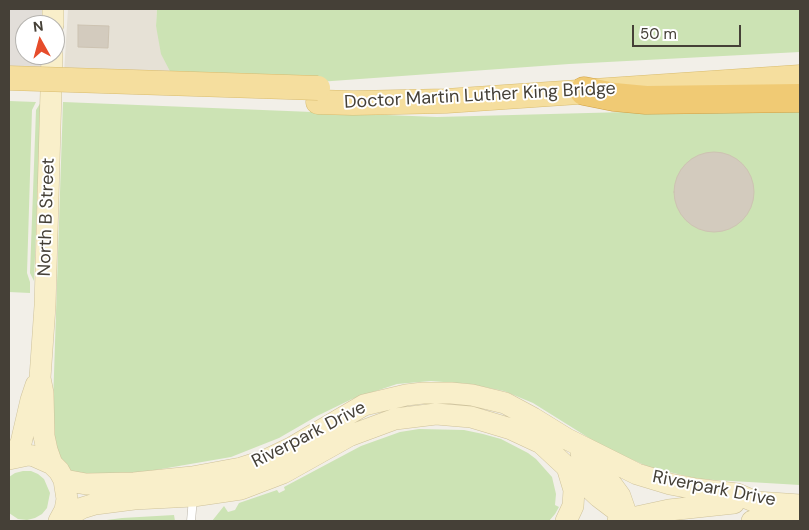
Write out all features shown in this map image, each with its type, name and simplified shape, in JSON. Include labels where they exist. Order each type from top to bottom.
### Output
[{"type":"highway","points":[[584,91],[614,97],[646,100],[800,98]]},
{"type":"main road","name":"Doctor Martin Luther King Bridge","points":[[9,91],[318,95],[375,89],[800,62]]},
{"type":"main road","name":"Doctor Martin Luther King Bridge","points":[[9,78],[318,95],[353,103],[446,101],[800,77]]},
{"type":"street","name":"North B Street","points":[[52,65],[44,334],[40,378],[43,393],[46,450],[58,472],[68,499],[59,521]]},
{"type":"street","name":"North B Street","points":[[11,458],[21,443],[34,390],[40,378]]},
{"type":"street","name":"Riverpark Drive","points":[[59,521],[82,508],[95,504],[134,499],[193,486],[266,460],[364,406],[382,400],[423,393],[472,395],[505,403],[567,439],[637,474],[687,488],[737,494],[754,511],[800,513]]},
{"type":"street","name":"Riverpark Drive","points":[[11,458],[34,456],[58,472],[86,484],[242,488],[262,482],[302,464],[349,436],[395,419],[436,414],[471,417],[511,429],[540,443],[625,520]]},
{"type":"street","points":[[567,439],[612,485],[620,496],[625,520],[679,508],[716,504],[754,511]]},
{"type":"street","points":[[566,521],[573,506],[574,490],[567,467]]},
{"type":"street","name":"Riverpark Drive","points":[[754,511],[800,505]]},
{"type":"lane","points":[[192,521],[193,486]]},
{"type":"shaded area","points":[[9,9],[44,9],[44,15],[15,15],[15,65],[42,65],[42,73],[9,72]]},
{"type":"shaded area","points":[[68,9],[157,9],[156,26],[173,77],[64,73]]},
{"type":"green space","points":[[157,9],[800,9],[800,52],[569,64],[318,82],[173,77],[161,54],[156,26]]},
{"type":"green space","points":[[9,101],[36,102],[32,110],[27,273],[30,282],[30,293],[9,292]]},
{"type":"green space","points":[[41,102],[34,281],[30,273],[36,110]]},
{"type":"green space","points":[[63,102],[437,117],[800,110],[800,485],[698,479],[649,467],[605,448],[533,403],[504,391],[469,384],[431,381],[397,384],[352,399],[279,438],[231,457],[121,476],[74,473],[62,464],[52,434]]},
{"type":"green space","points":[[419,429],[464,430],[483,434],[501,439],[528,453],[552,477],[556,494],[555,505],[559,507],[555,514],[549,521],[212,521],[224,506],[228,512],[235,510],[239,503],[277,490],[279,493],[285,490],[284,487],[361,446],[400,432]]},
{"type":"green space","points":[[23,471],[31,471],[38,474],[44,479],[50,493],[47,508],[42,514],[27,520],[18,519],[9,513],[9,477]]},
{"type":"green space","points":[[174,515],[175,521],[99,521],[122,518]]},
{"type":"building","points":[[78,25],[109,26],[108,48],[78,47]]},
{"type":"building","points":[[714,152],[729,155],[742,164],[751,177],[754,192],[751,207],[742,220],[729,229],[714,232],[699,229],[686,220],[677,207],[674,192],[677,177],[686,164],[699,155]]}]
